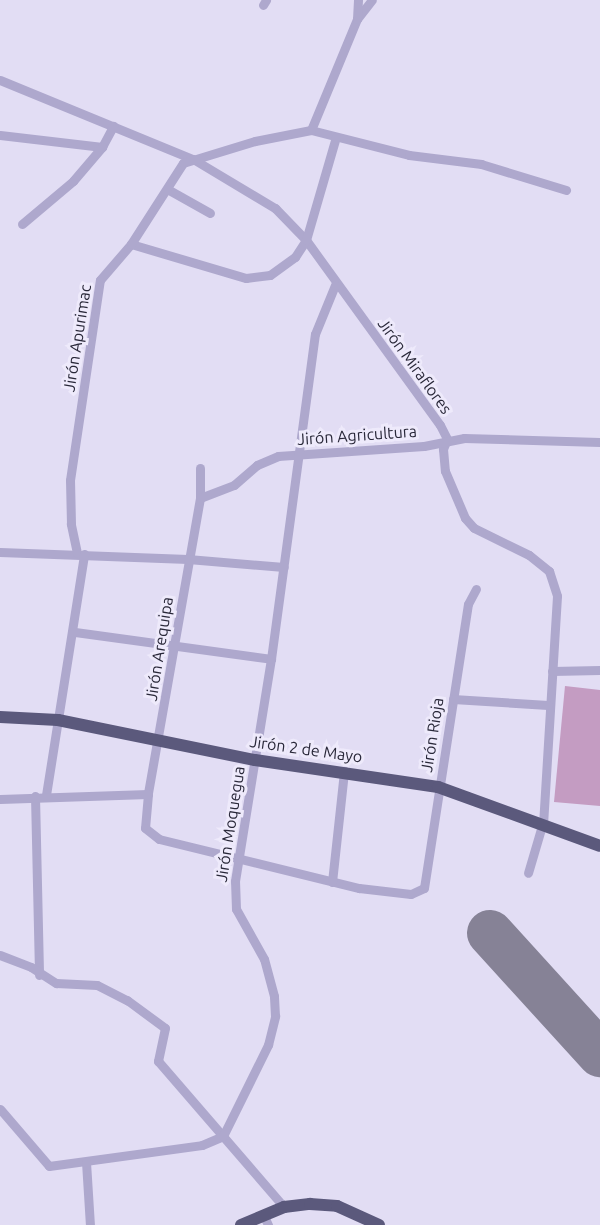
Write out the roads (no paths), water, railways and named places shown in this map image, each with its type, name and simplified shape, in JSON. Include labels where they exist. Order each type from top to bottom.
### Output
[{"type":"main road","name":"Jirón 2 de Mayo","points":[[0,717],[58,720],[255,760],[344,771],[438,787],[543,822],[600,846]]},
{"type":"main road","points":[[241,1225],[266,1220],[284,1207],[337,1206],[379,1225]]},
{"type":"street","points":[[357,20],[358,0]]},
{"type":"street","points":[[311,130],[357,20],[372,0]]},
{"type":"street","name":"Jirón Miraflores","points":[[0,80],[193,159],[275,208],[306,240],[335,285],[414,388],[447,439],[445,471],[465,518],[474,528],[529,555],[554,581],[552,671],[548,705],[543,822],[528,873]]},
{"type":"street","points":[[22,224],[73,181],[102,147],[113,126]]},
{"type":"street","points":[[193,159],[311,130],[409,155],[481,164],[566,190]]},
{"type":"street","points":[[0,135],[102,147]]},
{"type":"street","points":[[131,244],[200,267],[258,278],[285,266],[306,240],[336,137]]},
{"type":"street","name":"Jirón Apurimac","points":[[46,795],[75,632],[81,554],[71,524],[70,480],[97,290],[105,272],[131,244],[169,190],[178,170],[193,159]]},
{"type":"street","points":[[169,190],[210,213]]},
{"type":"street","name":"Jirón Moquegua","points":[[222,1136],[264,1055],[275,1016],[264,959],[236,909],[235,880],[271,659],[315,334],[335,285]]},
{"type":"street","name":"Jirón Agricultura","points":[[200,498],[234,485],[257,465],[300,454],[424,446],[447,439],[600,442]]},
{"type":"street","name":"Jirón Arequipa","points":[[200,468],[200,498],[148,794],[145,828],[150,834],[240,857]]},
{"type":"street","points":[[0,552],[188,559],[284,567]]},
{"type":"street","name":"Jirón Rioja","points":[[332,882],[411,894],[424,888],[468,604],[476,589]]},
{"type":"street","points":[[75,632],[176,643],[271,659]]},
{"type":"street","points":[[552,671],[600,670]]},
{"type":"street","points":[[453,699],[548,705]]},
{"type":"street","points":[[240,857],[332,882],[344,771]]},
{"type":"street","points":[[0,799],[46,795],[148,794]]},
{"type":"street","points":[[35,796],[39,975]]},
{"type":"street","points":[[0,955],[31,967],[39,975],[67,986],[97,985],[127,1000],[165,1028],[158,1061],[284,1207]]},
{"type":"street","points":[[0,1108],[49,1166],[202,1145],[222,1136]]},
{"type":"street","points":[[86,1162],[90,1225]]}]
